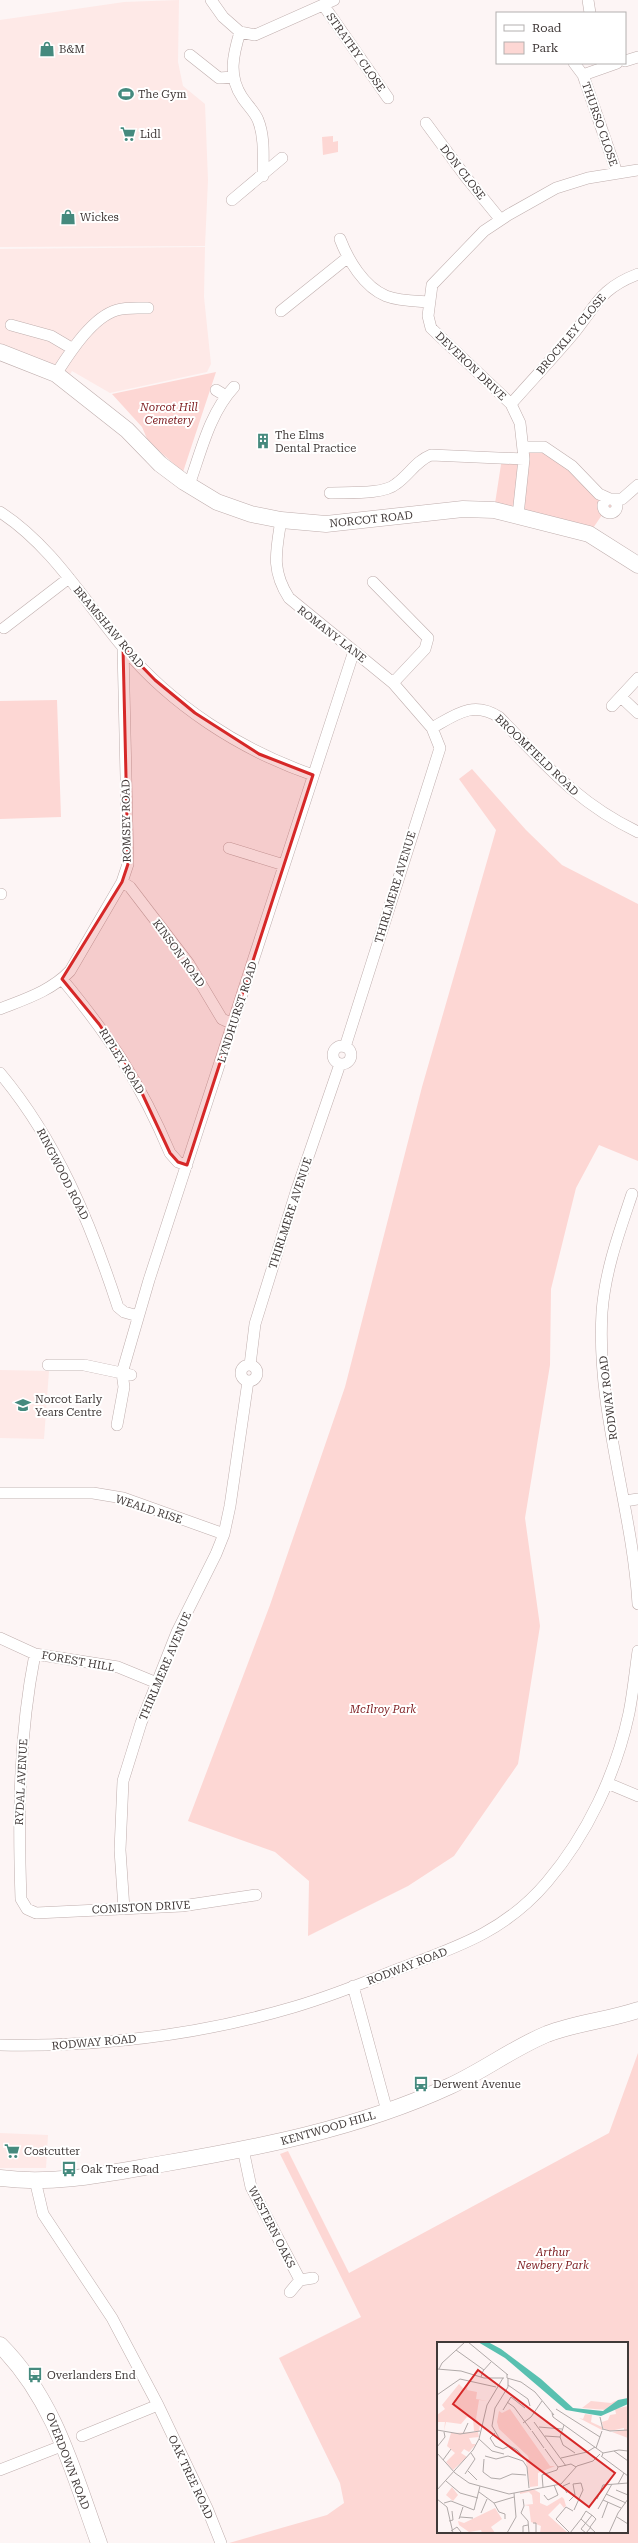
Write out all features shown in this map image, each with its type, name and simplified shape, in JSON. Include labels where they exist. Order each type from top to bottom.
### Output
[{"type":"street","points":[[211,0],[223,17],[240,32],[233,56],[233,77],[241,96],[258,119],[262,136],[263,176]]},
{"type":"street","name":"STRATHY CLOSE","points":[[240,32],[255,35],[324,6],[334,0]]},
{"type":"street","points":[[588,0],[590,12]]},
{"type":"street","name":"STRATHY CLOSE","points":[[324,6],[388,98]]},
{"type":"street","points":[[190,55],[220,78],[233,77]]},
{"type":"street","points":[[626,61],[638,57]]},
{"type":"street","name":"THURSO CLOSE","points":[[575,64],[583,75],[617,173]]},
{"type":"street","name":"THURSO CLOSE","points":[[583,75],[614,64]]},
{"type":"street","name":"DON CLOSE","points":[[426,123],[500,220]]},
{"type":"street","points":[[232,200],[263,176],[282,158]]},
{"type":"street","name":"DEVERON DRIVE","points":[[508,401],[431,328],[428,316],[432,285],[478,237],[500,220],[556,188],[576,181],[638,170]]},
{"type":"street","points":[[340,240],[347,258],[369,285],[385,296],[429,302]]},
{"type":"street","points":[[281,311],[347,258]]},
{"type":"street","name":"BROCKLEY CLOSE","points":[[508,401],[574,332],[590,308],[603,295],[618,282],[638,274]]},
{"type":"street","points":[[56,374],[73,348],[87,332],[116,310],[148,308]]},
{"type":"street","points":[[11,325],[51,336],[73,348]]},
{"type":"street","name":"NORCOT ROAD","points":[[0,352],[56,374],[105,412],[160,464],[189,485],[217,502],[251,514],[281,520],[326,524],[464,509],[494,510],[589,534],[638,565]]},
{"type":"street","points":[[189,485],[212,420],[230,392],[216,390]]},
{"type":"street","points":[[508,401],[520,423],[524,447],[518,515]]},
{"type":"street","points":[[524,447],[544,446],[572,466],[599,494],[610,499],[622,499],[638,485]]},
{"type":"street","points":[[330,493],[387,490],[396,484],[421,459],[431,455],[524,459]]},
{"type":"street","name":"BRAMSHAW ROAD","points":[[0,512],[40,544],[69,578],[123,647],[155,680],[195,713],[259,754],[312,775]]},
{"type":"street","name":"ROMANY LANE","points":[[281,520],[276,557],[276,570],[280,584],[294,605],[393,683],[432,728]]},
{"type":"street","points":[[4,628],[69,578]]},
{"type":"street","points":[[374,582],[428,638],[425,649],[393,683]]},
{"type":"street","name":"ROMSEY ROAD","points":[[0,1009],[45,990],[62,980],[70,971],[122,882],[128,864],[123,647]]},
{"type":"street","name":"LYNDHURST ROAD","points":[[117,1425],[138,1316],[312,775],[354,651]]},
{"type":"street","points":[[612,706],[638,678]]},
{"type":"street","points":[[621,697],[638,713]]},
{"type":"street","name":"BROOMFIELD ROAD","points":[[432,728],[458,713],[476,709],[488,710],[499,717],[569,789],[609,818],[638,832]]},
{"type":"street","name":"THIRLMERE AVENUE","points":[[124,1909],[120,1850],[123,1781],[141,1723],[177,1632],[216,1554],[224,1534],[230,1506],[248,1381],[243,1379],[241,1373],[242,1368],[250,1365],[255,1324],[296,1192],[340,1064],[333,1058],[333,1053],[340,1046],[345,1047],[436,763],[440,748],[432,728]]},
{"type":"street","points":[[229,848],[284,865]]},
{"type":"street","name":"KINSON ROAD","points":[[122,882],[130,887],[189,964],[222,1019],[233,1024]]},
{"type":"street","name":"RIPLEY ROAD","points":[[62,980],[99,1024],[133,1074],[170,1153],[178,1162],[187,1165]]},
{"type":"street","name":"RINGWOOD ROAD","points":[[0,1073],[43,1133],[81,1205],[118,1307],[124,1312],[138,1316]]},
{"type":"street","name":"RODWAY ROAD","points":[[631,1194],[608,1267],[602,1311],[602,1365],[607,1410],[636,1569],[638,1604]]},
{"type":"street","points":[[48,1365],[84,1365],[101,1370],[127,1374]]},
{"type":"street","name":"WEALD RISE","points":[[0,1493],[93,1493],[123,1498],[224,1534]]},
{"type":"street","points":[[624,1501],[638,1499]]},
{"type":"street","name":"FOREST HILL","points":[[0,1638],[35,1654],[118,1668],[157,1683]]},
{"type":"street","name":"RODWAY ROAD","points":[[0,2045],[57,2046],[145,2038],[207,2027],[295,2007],[485,1935],[520,1909],[547,1883],[574,1846],[607,1784],[629,1714],[638,1651]]},
{"type":"street","name":"RYDAL AVENUE","points":[[27,1909],[21,1899],[18,1826],[25,1706],[35,1654]]},
{"type":"street","points":[[607,1784],[638,1796]]},
{"type":"street","name":"CONISTON DRIVE","points":[[27,1909],[36,1913],[182,1906],[256,1895]]},
{"type":"street","points":[[353,1986],[387,2111]]},
{"type":"street","name":"KENTWOOD HILL","points":[[0,2178],[35,2180],[122,2171],[243,2150],[336,2128],[387,2111],[450,2086],[548,2034],[638,2010]]},
{"type":"street","name":"WESTERN OAKS","points":[[243,2150],[251,2187],[300,2280]]},
{"type":"street","name":"OAK TREE ROAD","points":[[35,2180],[43,2214],[112,2318],[158,2405],[207,2508],[221,2543]]},
{"type":"street","name":"WESTERN OAKS","points":[[290,2292],[300,2280],[313,2278]]},
{"type":"street","name":"OVERDOWN ROAD","points":[[0,2345],[20,2365],[49,2409],[64,2445],[99,2543]]},
{"type":"street","points":[[82,2436],[158,2405]]},
{"type":"street","points":[[0,2470],[64,2445]]},
{"type":"highlighted area","points":[[123,647],[155,680],[195,713],[259,754],[313,775],[187,1165],[178,1162],[170,1153],[133,1074],[99,1024],[62,979],[122,882],[128,864]]},
{"type":"shaded area","points":[[179,0],[178,62],[183,86],[205,104],[208,180],[205,246],[0,247],[0,20],[124,2]]},
{"type":"shaded area","points":[[205,247],[204,297],[211,364],[207,372],[110,393],[72,371],[68,378],[0,346],[0,249]]},
{"type":"shaded area","name":"Norcot Early Years Centre","points":[[0,1370],[49,1371],[44,1439],[0,1438]]},
{"type":"shaded area","points":[[0,2133],[48,2135],[46,2168],[0,2168]]},
{"type":"green space","points":[[333,136],[333,142],[338,141],[338,152],[323,155],[322,137]]},
{"type":"green space","name":"Norcot Hill Cemetery","points":[[216,372],[183,472],[148,441],[142,427],[112,394]]},
{"type":"green space","points":[[524,447],[544,447],[616,502],[617,507],[614,512],[604,512],[589,534],[494,510],[502,458],[524,459]]},
{"type":"green space","points":[[57,700],[61,817],[0,819],[0,701]]},
{"type":"green space","name":"McIlroy Park","points":[[472,769],[526,830],[562,865],[638,904],[638,1161],[599,1145],[576,1188],[551,1289],[550,1365],[525,1518],[540,1626],[518,1764],[454,1856],[408,1886],[308,1936],[309,1881],[275,1852],[188,1821],[270,1605],[345,1387],[422,1087],[496,830],[459,779]]},
{"type":"green space","name":"Arthur Newbery Park","points":[[638,2053],[638,2543],[229,2543],[327,2515],[344,2503],[340,2483],[279,2358],[361,2317],[280,2154],[288,2151],[349,2273],[609,2133]]},
{"type":"place","name":"B&M","points":[[47,49]]},
{"type":"place","name":"The Gym","points":[[126,94]]},
{"type":"place","name":"Lidl","points":[[128,134]]},
{"type":"place","name":"Wickes","points":[[68,217]]},
{"type":"place","name":"The Elms Dental Practice","points":[[263,441]]},
{"type":"place","name":"Norcot Early Years Centre","points":[[23,1405]]},
{"type":"place","name":"Derwent Avenue","points":[[421,2084]]},
{"type":"place","name":"Costcutter","points":[[12,2151]]},
{"type":"place","name":"Oak Tree Road","points":[[69,2169]]},
{"type":"place","name":"Overlanders End","points":[[35,2375]]}]
